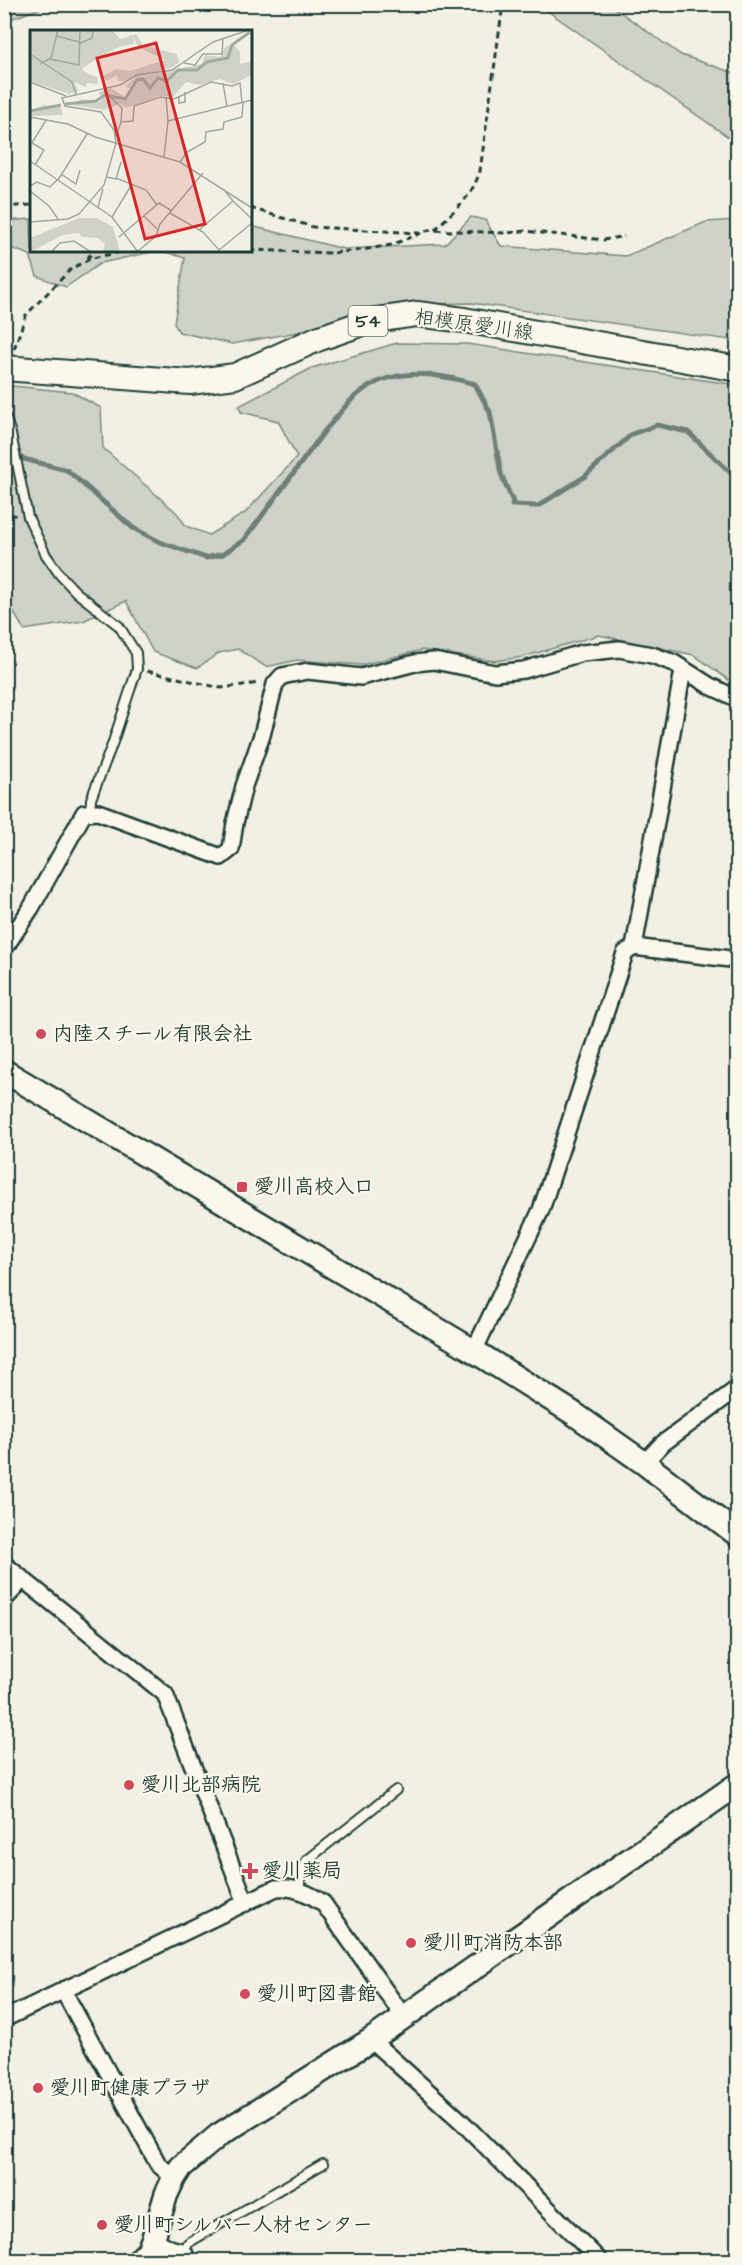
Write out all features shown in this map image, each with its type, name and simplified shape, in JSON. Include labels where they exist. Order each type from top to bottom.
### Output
[{"type":"main road","name":"相模原愛川線","points":[[8,368],[190,382],[235,376],[317,339],[358,325],[417,314],[464,320],[738,369]]},
{"type":"street","points":[[4,949],[31,908],[84,813],[98,812],[221,856],[231,849],[244,786],[262,735],[275,684],[282,676],[308,671],[361,678],[415,663],[434,661],[495,673],[524,670],[582,653],[619,649],[652,655],[674,663],[738,699]]},
{"type":"street","points":[[634,947],[683,670]]},
{"type":"street","points":[[474,1351],[541,1210],[625,953],[634,947],[738,960]]},
{"type":"street","points":[[4,1071],[474,1351],[573,1413],[644,1463],[738,1535]]},
{"type":"street","points":[[644,1463],[662,1444],[738,1388]]},
{"type":"street","points":[[4,1564],[165,1694],[246,1903]]},
{"type":"street","points":[[4,1600],[23,1579]]},
{"type":"street","points":[[139,2260],[148,2251],[166,2195],[181,2167],[219,2135],[371,2040],[738,1784]]},
{"type":"street","points":[[4,2019],[276,1888],[306,1892],[323,1903],[404,2017]]},
{"type":"street","points":[[63,1990],[158,2163],[174,2178]]},
{"type":"street","points":[[371,2040],[462,2122],[598,2260]]},
{"type":"street","points":[[153,2239],[184,2256]]},
{"type":"lane","points":[[4,413],[11,434],[22,494],[34,533],[55,568],[75,592],[119,626],[135,653],[137,669],[91,799],[90,813]]},
{"type":"lane","points":[[298,1890],[306,1861],[396,1790]]},
{"type":"lane","points":[[184,2256],[188,2243],[323,2164]]},
{"type":"path","points":[[435,230],[462,205],[471,192],[480,171],[503,4]]},
{"type":"path","points":[[4,207],[30,205]]},
{"type":"path","points":[[252,209],[312,227],[421,234]]},
{"type":"path","points":[[252,250],[330,253],[362,250],[391,245],[435,230],[507,233],[525,231],[604,240],[624,236]]},
{"type":"path","points":[[86,261],[93,252]]},
{"type":"path","points":[[8,368],[26,315],[72,268],[86,261],[122,252]]},
{"type":"path","points":[[137,669],[221,688],[268,682],[275,684]]},
{"type":"shaded area","points":[[5,4],[50,4],[50,5],[5,21]]},
{"type":"shaded area","points":[[539,5],[610,5],[681,55],[737,74],[737,143]]},
{"type":"shaded area","points":[[471,217],[485,220],[501,246],[626,256],[706,222],[737,220],[737,341],[471,303],[388,305],[298,332],[232,344],[179,332],[174,323],[185,258],[166,252],[252,252],[252,226],[344,249],[445,244]]},
{"type":"shaded area","points":[[30,219],[30,252],[151,252],[101,263],[66,287],[37,276],[30,255],[5,246],[5,221]]},
{"type":"shaded area","points":[[397,343],[467,344],[737,385],[737,686],[694,655],[599,635],[523,657],[494,661],[422,650],[361,665],[297,660],[266,667],[238,649],[219,653],[197,668],[153,652],[126,601],[83,621],[24,630],[5,600],[4,396],[13,386],[72,392],[101,408],[103,448],[177,513],[186,526],[209,535],[245,513],[297,457],[278,421],[241,412],[239,406],[312,368]]},
{"type":"waterway","points":[[4,454],[67,470],[133,528],[160,542],[206,558],[223,554],[245,539],[326,429],[354,398],[371,385],[399,376],[429,375],[475,384],[490,412],[501,474],[513,502],[512,505],[538,506],[584,477],[632,434],[657,425],[688,432],[731,473],[738,475]]},
{"type":"place","name":"内陸スチール有限会社","points":[[41,1034]]},
{"type":"place","name":"愛川高校入口","points":[[242,1187]]},
{"type":"place","name":"愛川北部病院","points":[[129,1785]]},
{"type":"place","name":"愛川薬局","points":[[250,1871]]},
{"type":"place","name":"愛川町消防本部","points":[[411,1943]]},
{"type":"place","name":"愛川町図書館","points":[[245,1994]]},
{"type":"place","name":"愛川町健康プラザ","points":[[38,2088]]},
{"type":"place","name":"愛川町シルバー人材センター","points":[[102,2225]]}]
